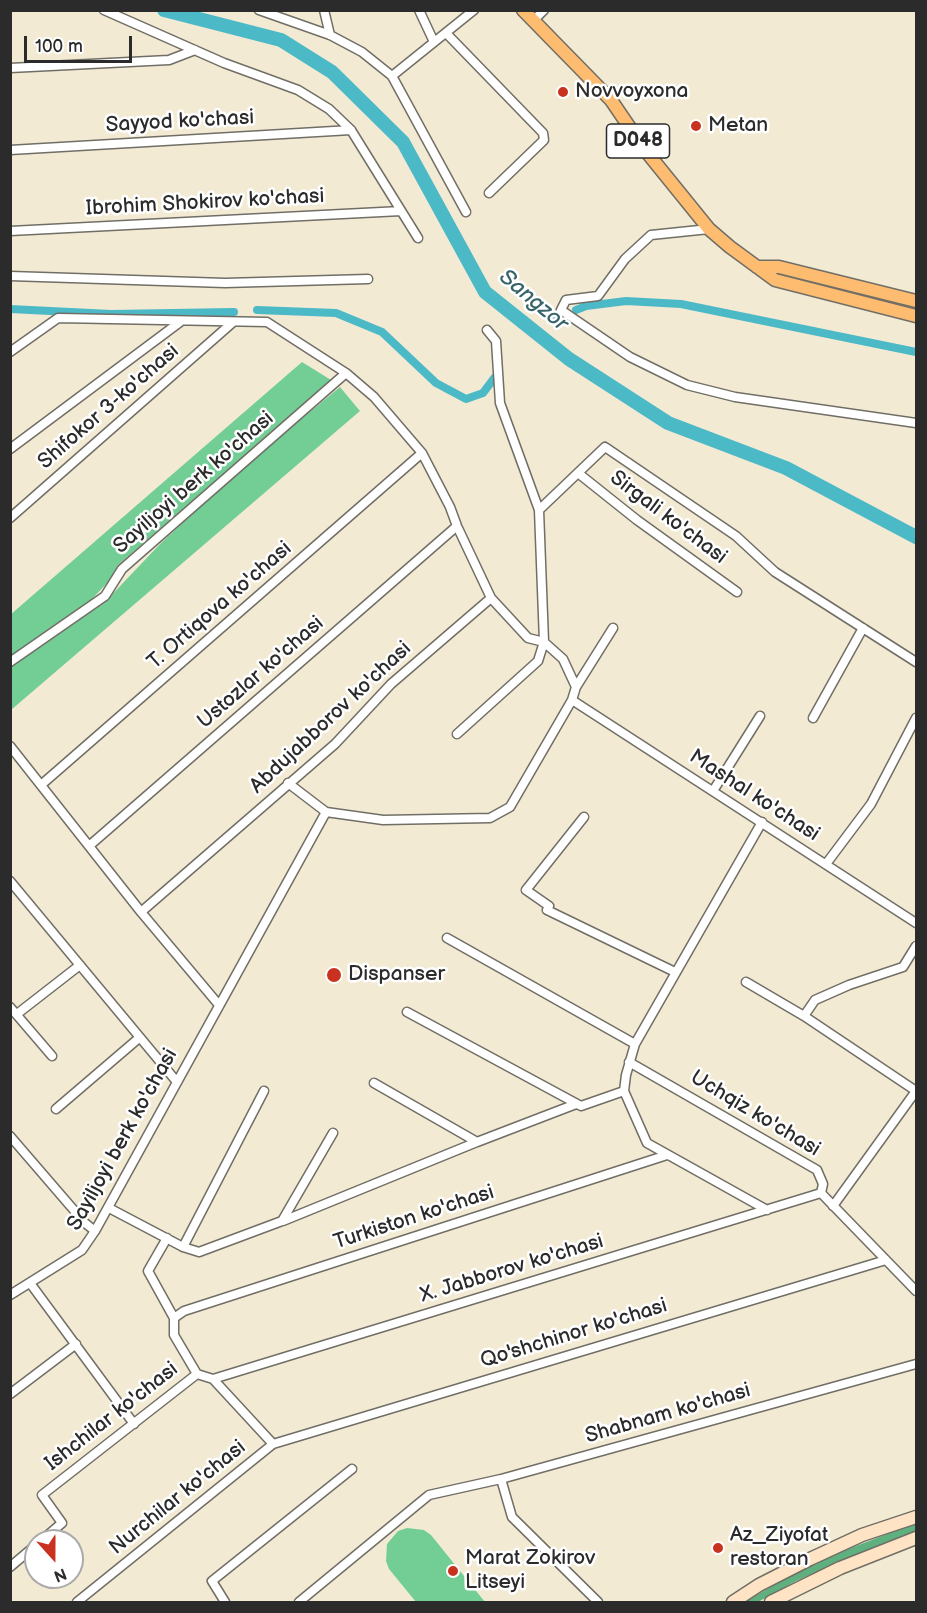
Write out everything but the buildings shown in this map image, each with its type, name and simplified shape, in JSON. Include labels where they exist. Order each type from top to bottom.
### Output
[{"type":"main road","name":"D048","points":[[523,10],[611,100],[645,149],[709,229],[757,267],[776,280],[916,316]]},
{"type":"main road","points":[[757,267],[779,267],[916,301]]},
{"type":"main road","points":[[733,1602],[759,1585],[810,1559],[862,1535],[916,1516]]},
{"type":"main road","points":[[771,1602],[840,1568],[915,1542]]},
{"type":"street","points":[[104,10],[195,50],[298,90],[329,109],[351,130],[418,238]]},
{"type":"street","points":[[259,10],[330,35],[362,52],[392,76],[466,212]]},
{"type":"street","points":[[324,10],[330,35]]},
{"type":"street","points":[[419,10],[434,42]]},
{"type":"street","points":[[392,76],[474,10]]},
{"type":"street","points":[[533,21],[544,10]]},
{"type":"street","points":[[446,33],[543,133],[544,140],[489,193]]},
{"type":"street","points":[[10,68],[169,60],[195,50]]},
{"type":"street","name":"Sayyod ko'chasi","points":[[10,150],[351,130]]},
{"type":"street","name":"Ibrohim Shokirov ko'chasi","points":[[10,231],[402,211]]},
{"type":"street","points":[[709,229],[651,235],[625,259],[598,296],[566,300],[561,310],[630,357],[687,385],[735,397],[916,423]]},
{"type":"street","points":[[10,276],[225,283],[368,279]]},
{"type":"street","points":[[10,352],[58,318],[267,322],[346,373],[374,397],[422,453],[450,507],[491,598],[528,638],[544,642],[563,658],[576,687]]},
{"type":"street","points":[[10,449],[180,322]]},
{"type":"street","name":"Shifokor 3-ko'chasi","points":[[10,518],[232,323]]},
{"type":"street","points":[[457,734],[538,661],[544,642],[539,510],[500,403],[496,341],[487,330]]},
{"type":"street","name":"Sayiljoyi berk ko'chasi","points":[[10,662],[105,596],[122,569],[346,373]]},
{"type":"street","points":[[539,510],[605,447],[736,536],[775,572],[916,662]]},
{"type":"street","name":"T. Ortiqova ko'chasi","points":[[41,785],[422,453]]},
{"type":"street","name":"Sirgali ko'chasi","points":[[578,473],[637,520],[737,592]]},
{"type":"street","name":"Ustozlar ko'chasi","points":[[89,846],[457,526]]},
{"type":"street","name":"Abdujabborov ko'chasi","points":[[141,912],[335,744],[391,684],[491,598]]},
{"type":"street","points":[[288,783],[326,812],[383,820],[490,818],[510,807],[572,700],[576,687],[613,628]]},
{"type":"street","points":[[813,718],[863,628]]},
{"type":"street","name":"Mashal ko'chasi","points":[[572,700],[916,923]]},
{"type":"street","points":[[713,791],[760,716]]},
{"type":"street","points":[[826,864],[871,804],[916,718]]},
{"type":"street","points":[[10,746],[141,912],[219,1005]]},
{"type":"street","name":"Sayiljoyi berk ko'chasi","points":[[10,1295],[82,1250],[95,1232],[326,812]]},
{"type":"street","points":[[584,817],[526,890],[549,906],[547,910],[675,972]]},
{"type":"street","points":[[762,822],[635,1044],[626,1074],[624,1091],[647,1143],[767,1210]]},
{"type":"street","points":[[10,881],[177,1082]]},
{"type":"street","points":[[447,938],[635,1044]]},
{"type":"street","points":[[804,1016],[814,1000],[849,985],[903,967],[916,945]]},
{"type":"street","points":[[17,1014],[80,965]]},
{"type":"street","points":[[747,982],[804,1016],[916,1091],[833,1206]]},
{"type":"street","points":[[10,1007],[52,1056]]},
{"type":"street","points":[[407,1012],[581,1106],[624,1091]]},
{"type":"street","points":[[56,1109],[139,1038]]},
{"type":"street","name":"Uchqiz ko'chasi","points":[[630,1062],[817,1170],[823,1184],[821,1193],[916,1291]]},
{"type":"street","points":[[374,1083],[477,1142]]},
{"type":"street","points":[[183,1247],[264,1091]]},
{"type":"street","points":[[109,1208],[183,1247],[199,1252],[576,1104]]},
{"type":"street","points":[[282,1221],[333,1133]]},
{"type":"street","points":[[10,1136],[95,1232]]},
{"type":"street","name":"Turkiston ko'chasi","points":[[174,1318],[184,1311],[667,1155]]},
{"type":"street","name":"X. Jabborov ko'chasi","points":[[213,1379],[821,1193]]},
{"type":"street","points":[[167,1238],[148,1271],[174,1318],[174,1335],[197,1374],[213,1379],[273,1444]]},
{"type":"street","name":"Qo'shchinor ko'chasi","points":[[273,1444],[886,1260]]},
{"type":"street","points":[[30,1283],[135,1424]]},
{"type":"street","points":[[10,1394],[76,1344]]},
{"type":"street","name":"Shabnam ko'chasi","points":[[299,1602],[429,1494],[501,1479],[916,1364]]},
{"type":"street","name":"Ishchilar ko'chasi","points":[[55,1529],[62,1523],[42,1495],[197,1374]]},
{"type":"street","name":"Nurchilar ko'chasi","points":[[77,1602],[273,1444]]},
{"type":"street","points":[[225,1602],[212,1581],[352,1469]]},
{"type":"street","points":[[501,1479],[512,1517],[598,1602]]},
{"type":"street","points":[[10,1567],[24,1555]]},
{"type":"green space","points":[[302,362],[331,380],[118,565],[110,580],[91,600],[11,656],[10,615]]},
{"type":"green space","points":[[340,387],[360,411],[11,710],[10,667],[104,603],[160,544],[242,468]]},
{"type":"green space","points":[[916,1523],[916,1531],[796,1581],[758,1602],[744,1602],[843,1551]]},
{"type":"green space","points":[[407,1528],[424,1530],[431,1535],[485,1602],[416,1602],[389,1569],[386,1561],[387,1544],[398,1531]]},
{"type":"waterway","name":"Sangzor","points":[[164,10],[281,40],[332,72],[403,142],[485,292],[569,359],[668,423],[786,468],[916,537]]},
{"type":"waterway","points":[[576,310],[586,306],[626,301],[681,304],[916,352]]},
{"type":"waterway","points":[[10,309],[111,314],[234,312]]},
{"type":"waterway","points":[[257,310],[336,313],[382,332],[436,383],[466,399],[483,393],[495,377]]},
{"type":"waterway","points":[[556,320],[563,316]]},
{"type":"place","name":"Novvoyxona","points":[[563,92]]},
{"type":"place","name":"Metan","points":[[696,126]]},
{"type":"place","name":"Dispanser","points":[[334,975]]},
{"type":"place","name":"Az_Ziyofat restoran","points":[[718,1548]]},
{"type":"place","name":"Marat Zokirov Litseyi","points":[[453,1571]]}]
